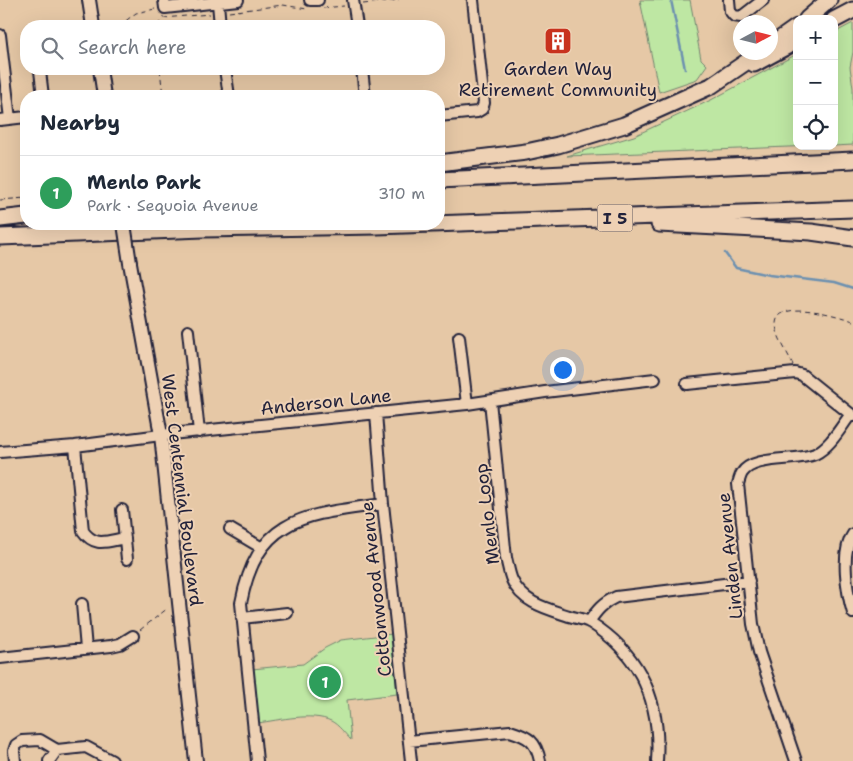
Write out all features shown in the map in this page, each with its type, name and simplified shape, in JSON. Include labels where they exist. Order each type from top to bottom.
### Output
[{"type":"highway","points":[[812,15],[829,0]]},
{"type":"highway","points":[[838,18],[853,10]]},
{"type":"highway","points":[[778,40],[793,30]]},
{"type":"highway","points":[[445,162],[526,152],[588,137],[632,122],[735,75],[793,43]]},
{"type":"highway","points":[[711,86],[749,60]]},
{"type":"highway","points":[[445,180],[853,160]]},
{"type":"highway","name":"I 5","points":[[445,224],[853,208]]},
{"type":"highway","points":[[0,219],[20,217]]},
{"type":"highway","points":[[582,219],[812,232],[853,238]]},
{"type":"highway","name":"I 5","points":[[0,237],[178,230]]},
{"type":"main road","points":[[89,0],[92,20]]},
{"type":"main road","points":[[101,75],[103,90]]},
{"type":"main road","name":"West Centennial Boulevard","points":[[125,230],[161,435],[196,761]]},
{"type":"street","points":[[164,9],[218,8],[238,0]]},
{"type":"street","points":[[445,115],[477,112],[484,103],[473,0]]},
{"type":"street","points":[[729,0],[730,11],[734,16],[741,17],[763,0]]},
{"type":"street","points":[[354,2],[356,20]]},
{"type":"street","points":[[308,5],[317,4]]},
{"type":"street","points":[[218,8],[219,20]]},
{"type":"street","points":[[0,35],[5,120],[20,118]]},
{"type":"street","points":[[40,75],[42,90]]},
{"type":"street","points":[[226,75],[227,90]]},
{"type":"street","points":[[363,75],[365,90]]},
{"type":"street","points":[[188,331],[199,432]]},
{"type":"street","points":[[459,337],[467,404]]},
{"type":"street","points":[[687,384],[784,374],[802,375],[852,415]]},
{"type":"street","name":"Anderson Lane","points":[[0,452],[75,446],[161,435],[467,404],[545,392],[655,379]]},
{"type":"street","name":"Menlo Loop","points":[[490,401],[506,558],[512,580],[533,603],[589,622],[626,653],[639,672],[650,696],[657,720],[657,761]]},
{"type":"street","name":"Cottonwood Avenue","points":[[376,414],[383,504],[411,761]]},
{"type":"street","name":"Linden Avenue","points":[[796,761],[759,652],[753,624],[738,484],[742,473],[750,466],[760,462],[804,457],[816,453],[828,445],[852,415]]},
{"type":"street","points":[[75,446],[83,531],[89,540],[98,543],[125,538]]},
{"type":"street","points":[[257,761],[241,604],[251,566],[262,548],[285,526],[302,518],[322,512],[383,504]]},
{"type":"street","points":[[122,510],[127,559]]},
{"type":"street","points":[[230,528],[262,548]]},
{"type":"street","points":[[853,534],[846,547],[846,566],[853,613]]},
{"type":"street","points":[[589,622],[599,607],[606,601],[616,597],[749,581]]},
{"type":"street","points":[[82,604],[86,649]]},
{"type":"street","points":[[242,618],[288,614]]},
{"type":"street","points":[[0,658],[120,644],[133,636]]},
{"type":"street","points":[[409,741],[510,731],[525,735],[535,745],[540,761]]},
{"type":"street","points":[[15,761],[14,751],[16,745],[22,741],[40,740],[57,750],[86,747],[112,761]]},
{"type":"street","points":[[49,761],[57,750]]},
{"type":"path","points":[[317,4],[399,0]]},
{"type":"path","points":[[127,20],[136,13],[145,10],[308,5]]},
{"type":"path","points":[[161,75],[162,90]]},
{"type":"path","points":[[0,200],[20,198]]},
{"type":"path","points":[[802,375],[795,368],[776,327],[779,317],[789,311],[797,310],[829,314],[853,321]]},
{"type":"path","points":[[133,636],[179,600]]},
{"type":"green space","points":[[640,0],[690,0],[701,59],[707,65],[697,79],[659,92]]},
{"type":"green space","points":[[853,23],[853,52],[850,67],[853,88],[853,145],[838,146],[838,31]]},
{"type":"green space","points":[[793,56],[793,147],[567,156],[634,136],[711,100]]},
{"type":"green space","points":[[392,634],[397,694],[347,700],[351,740],[337,725],[323,718],[305,717],[258,723],[252,669],[303,664],[325,648],[341,640]]},
{"type":"waterway","points":[[671,0],[685,69]]},
{"type":"waterway","points":[[725,253],[736,268],[769,275],[834,283],[853,289]]},
{"type":"place","name":"Garden Way Retirement Community","points":[[558,41]]},
{"type":"place","name":"Menlo Park","points":[[325,682]]}]
